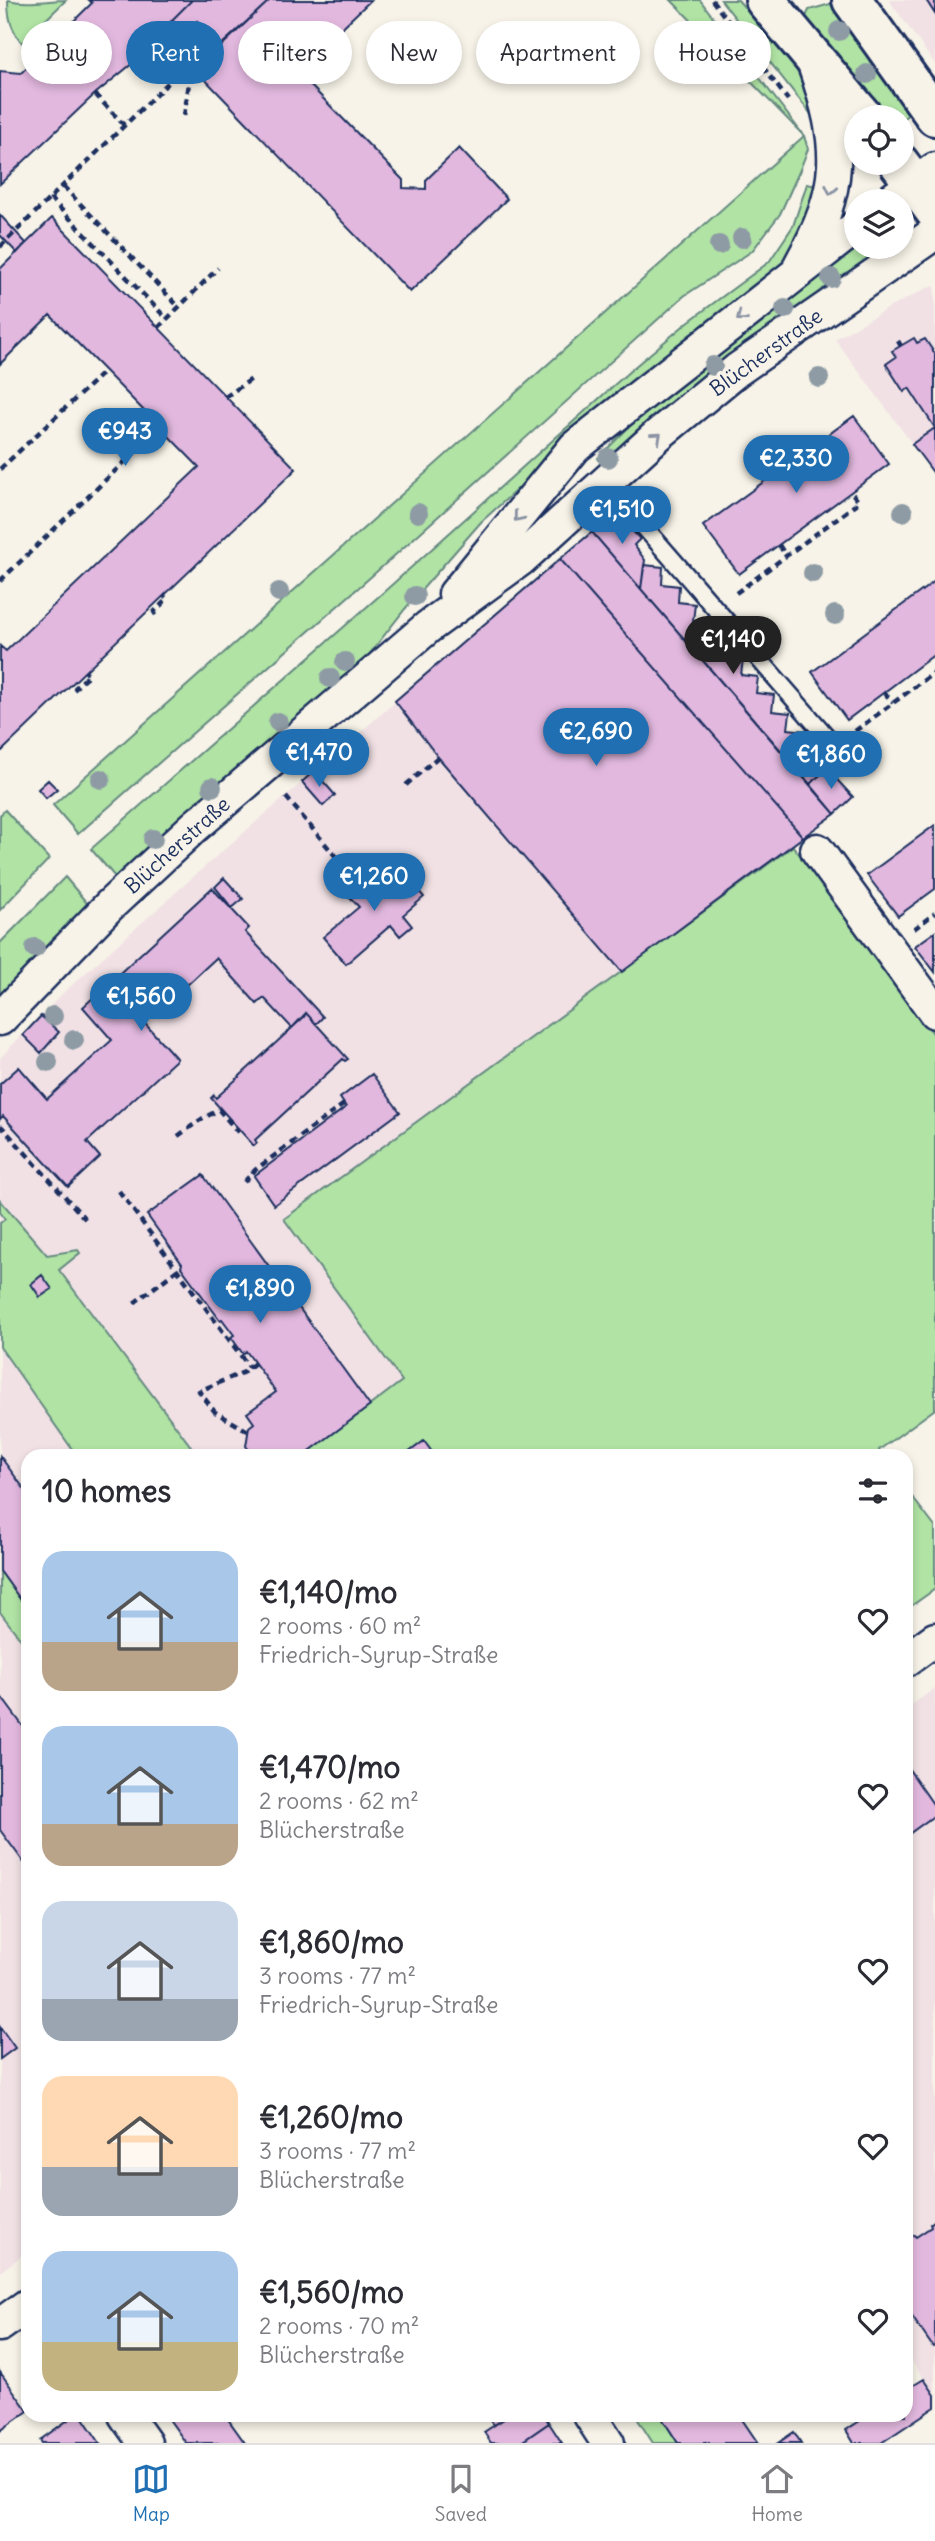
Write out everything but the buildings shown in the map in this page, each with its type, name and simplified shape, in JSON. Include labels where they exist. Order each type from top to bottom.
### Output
[{"type":"main road","points":[[765,0],[853,105]]},
{"type":"main road","points":[[852,0],[935,116]]},
{"type":"street","name":"Blücherstraße","points":[[795,275],[819,228],[835,171],[836,152],[832,120],[810,53]]},
{"type":"street","name":"Blücherstraße","points":[[0,1019],[109,906],[194,827],[428,628],[521,559],[659,434],[737,370],[935,233]]},
{"type":"street","name":"Blücherstraße","points":[[428,628],[575,447],[844,237]]},
{"type":"street","points":[[575,447],[606,483]]},
{"type":"street","points":[[817,850],[935,1012]]},
{"type":"street","points":[[913,1655],[935,1639]]},
{"type":"street","points":[[0,2325],[21,2310]]},
{"type":"street","points":[[130,2422],[145,2443]]},
{"type":"street","points":[[594,2422],[608,2443]]},
{"type":"lane","points":[[606,483],[853,767]]},
{"type":"path","points":[[712,0],[795,109]]},
{"type":"path","points":[[0,247],[166,84]]},
{"type":"path","points":[[184,116],[189,84]]},
{"type":"path","points":[[95,94],[124,125]]},
{"type":"path","points":[[63,186],[179,307]]},
{"type":"path","points":[[50,198],[167,319]]},
{"type":"path","points":[[158,328],[218,268]]},
{"type":"path","points":[[0,469],[104,372]]},
{"type":"path","points":[[225,397],[253,378]]},
{"type":"path","points":[[0,581],[160,428]]},
{"type":"path","points":[[715,608],[859,502],[851,492]]},
{"type":"path","points":[[779,545],[786,556]]},
{"type":"path","points":[[156,615],[154,612],[167,600],[164,596]]},
{"type":"path","points":[[77,690],[75,688],[89,675],[85,671]]},
{"type":"path","points":[[835,746],[935,672]]},
{"type":"path","points":[[884,692],[893,703]]},
{"type":"path","points":[[406,785],[438,757]]},
{"type":"path","points":[[286,797],[358,883]]},
{"type":"path","points":[[244,1182],[255,1170],[344,1104]]},
{"type":"path","points":[[178,1136],[219,1110],[237,1131],[239,1129]]},
{"type":"path","points":[[0,1129],[2,1127],[87,1221]]},
{"type":"path","points":[[119,1191],[179,1268],[250,1368]]},
{"type":"path","points":[[134,1303],[179,1268]]},
{"type":"path","points":[[248,1431],[215,1412],[199,1391],[250,1368],[255,1363]]},
{"type":"shaded area","points":[[889,0],[935,0],[935,64],[927,53]]},
{"type":"shaded area","points":[[935,286],[935,475],[835,339],[887,309]]},
{"type":"shaded area","points":[[592,532],[835,814],[285,1219],[403,1382],[312,1449],[21,1449],[21,2256],[0,2272],[0,1058],[63,993],[219,854]]},
{"type":"shaded area","points":[[935,1688],[935,2395],[913,2362],[913,1704]]},
{"type":"green space","points":[[8,0],[66,0],[45,21],[21,21],[21,42],[15,33]]},
{"type":"green space","points":[[671,0],[700,0],[716,21],[692,21]]},
{"type":"green space","points":[[721,0],[738,0],[756,21],[738,21]]},
{"type":"green space","points":[[834,3],[909,105],[873,105],[803,23],[809,10]]},
{"type":"green space","points":[[771,38],[793,63],[816,110],[811,114],[771,63]]},
{"type":"green space","points":[[753,84],[764,84],[804,136]]},
{"type":"green space","points":[[804,136],[808,149],[799,172],[780,214],[752,251],[684,296],[78,834],[53,805]]},
{"type":"green space","points":[[807,184],[817,186],[803,235],[778,271],[554,456],[481,522],[405,609],[357,670],[115,877],[91,849],[632,369],[688,322],[769,262],[793,226]]},
{"type":"green space","points":[[844,258],[870,259],[734,356],[602,467],[598,458],[657,399]]},
{"type":"green space","points":[[5,810],[49,859],[0,910],[0,815]]},
{"type":"green space","points":[[793,846],[935,1036],[935,1409],[880,1449],[312,1449],[402,1381],[284,1219]]},
{"type":"green space","points":[[65,877],[91,908],[0,994],[0,943]]},
{"type":"green space","points":[[0,1200],[47,1255],[78,1250],[80,1253],[59,1270],[192,1449],[72,1449],[0,1347],[0,1223],[5,1219],[0,1212]]},
{"type":"green space","points":[[913,1498],[935,1527],[935,1589],[913,1605]]},
{"type":"green space","points":[[0,1571],[21,1600],[21,1640],[0,1612]]},
{"type":"green space","points":[[640,2422],[664,2422],[678,2443],[653,2443]]}]
